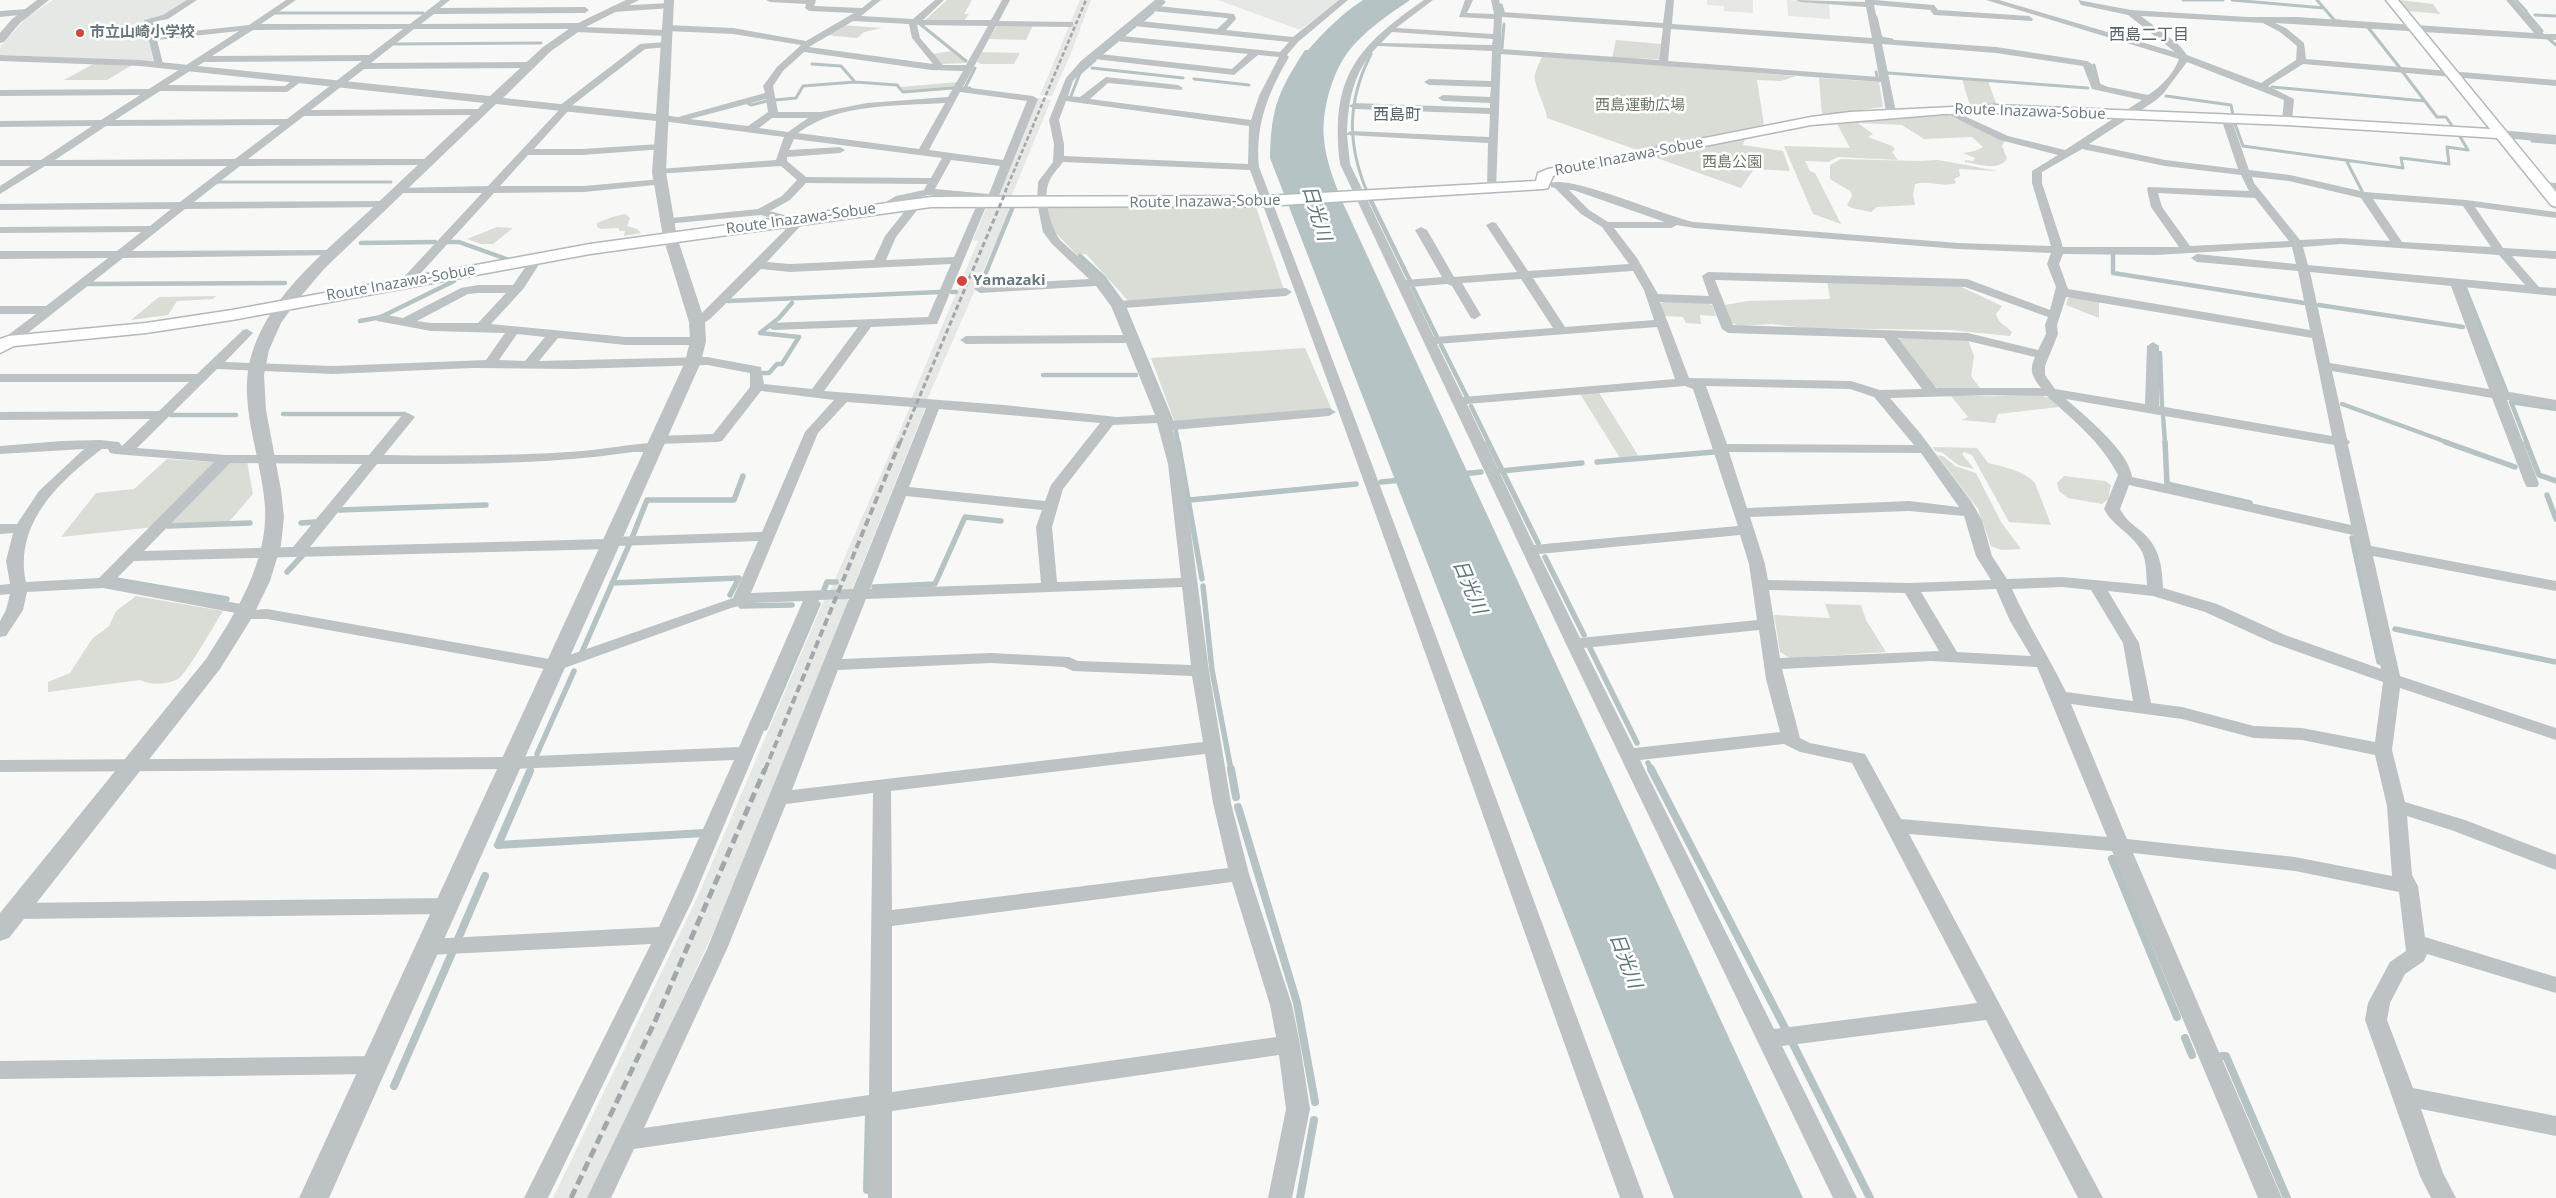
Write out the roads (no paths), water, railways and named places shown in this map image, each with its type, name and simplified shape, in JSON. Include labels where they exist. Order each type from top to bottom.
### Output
[{"type":"main road","points":[[2392,0],[2499,134],[2549,185],[2556,202]]},
{"type":"main road","name":"Route Inazawa-Sobue","points":[[1550,185],[1543,176],[1548,173],[1784,126],[1892,112],[1944,110],[2226,118],[2499,134]]},
{"type":"main road","name":"Route Inazawa-Sobue","points":[[3,344],[146,328],[232,315],[537,258],[668,229],[796,220],[916,204],[989,200],[1042,202],[1266,201],[1550,185]]},
{"type":"street","points":[[0,40],[27,12],[44,0]]},
{"type":"street","points":[[158,64],[148,20],[165,17],[193,0]]},
{"type":"street","points":[[0,191],[292,0]]},
{"type":"street","points":[[3,344],[446,0]]},
{"type":"street","points":[[7,918],[213,664],[244,613],[269,552],[274,527],[274,497],[257,405],[257,365],[270,332],[286,304],[333,253],[528,65],[590,16],[634,0]]},
{"type":"street","points":[[770,0],[811,1],[809,8],[865,11]]},
{"type":"street","points":[[771,115],[773,108],[768,86],[770,81],[806,46],[865,11],[877,0]]},
{"type":"street","points":[[914,22],[940,0]]},
{"type":"street","points":[[922,152],[1006,0]]},
{"type":"street","points":[[1160,0],[1092,56],[1069,80],[1054,120],[1059,144],[1058,159],[1043,182],[1042,202],[1049,232],[1056,242],[1099,282],[1117,305],[1164,422],[1175,464],[1211,747],[1238,874],[1281,1006],[1289,1044],[1298,1109],[1280,1198]]},
{"type":"street","points":[[1344,0],[1295,40],[1282,55],[1284,57],[1264,91],[1254,123],[1251,137],[1254,167],[1346,410],[1459,727],[1632,1198]]},
{"type":"street","points":[[1429,0],[1407,14],[1363,56],[1346,91],[1342,113],[1340,138],[1345,164],[1358,197],[1430,341],[1574,644],[1845,1198]]},
{"type":"street","points":[[1469,0],[1462,14],[1667,26],[1996,50],[2087,64],[2095,87],[2152,99]]},
{"type":"street","points":[[1474,0],[1490,1],[1498,16],[1493,111],[1492,188]]},
{"type":"street","points":[[1663,64],[1670,0]]},
{"type":"street","points":[[1800,0],[1869,2],[1934,8],[1934,12],[1959,15],[2049,19]]},
{"type":"street","points":[[1990,0],[2184,58],[2262,86],[2289,100],[2287,121]]},
{"type":"street","points":[[2082,0],[2084,3],[2131,13],[2297,20],[2539,35]]},
{"type":"street","points":[[2510,0],[2539,35]]},
{"type":"street","points":[[153,38],[250,27],[412,27],[590,16],[669,2],[660,147],[660,177],[668,229],[697,322],[698,341],[693,362],[314,1198]]},
{"type":"street","points":[[1869,2],[1892,112]]},
{"type":"street","points":[[1150,8],[1231,16],[1232,19],[1218,32]]},
{"type":"street","points":[[432,11],[590,16],[666,35],[733,30],[806,46],[939,66],[968,68]]},
{"type":"street","points":[[0,14],[27,12]]},
{"type":"street","points":[[2131,13],[2176,47],[2184,58]]},
{"type":"street","points":[[853,18],[914,22],[1070,24]]},
{"type":"street","points":[[2263,20],[2284,30],[2301,45],[2301,61]]},
{"type":"street","points":[[914,22],[916,38],[939,66]]},
{"type":"street","points":[[1132,23],[1295,40]]},
{"type":"street","points":[[1396,31],[1496,37]]},
{"type":"street","points":[[2513,32],[2555,37]]},
{"type":"street","points":[[406,282],[564,108],[643,46],[666,35]]},
{"type":"street","points":[[1114,38],[1282,55]]},
{"type":"street","points":[[1382,45],[1496,49],[1663,64],[1885,80]]},
{"type":"street","points":[[1083,100],[1106,80],[1188,78],[1234,72],[1255,53]]},
{"type":"street","points":[[1092,56],[1188,78]]},
{"type":"street","points":[[0,58],[158,64],[188,67],[662,118],[922,152],[947,159],[1008,164]]},
{"type":"street","points":[[201,59],[372,58]]},
{"type":"street","points":[[2154,591],[2153,561],[2148,547],[2115,517],[2112,509],[2122,479],[2126,475],[2123,469],[2105,442],[2051,392],[2038,375],[2042,355],[2052,334],[2051,325],[2062,286],[2053,264],[2058,250],[2037,183],[2037,172],[2152,99],[2181,66],[2184,58]]},
{"type":"street","points":[[2262,86],[2301,61],[2556,83]]},
{"type":"street","points":[[362,66],[528,65]]},
{"type":"street","points":[[1155,112],[1188,78]]},
{"type":"street","points":[[0,92],[287,89],[300,79]]},
{"type":"street","points":[[1429,82],[1494,84]]},
{"type":"street","points":[[773,326],[932,321],[959,260],[1008,164],[1033,99],[956,89]]},
{"type":"street","points":[[678,121],[770,95]]},
{"type":"street","points":[[1436,98],[1494,100]]},
{"type":"street","points":[[782,158],[791,136],[797,129],[822,115],[845,108],[950,100]]},
{"type":"street","points":[[1063,100],[1083,100],[1155,112]]},
{"type":"street","points":[[1063,100],[1254,123]]},
{"type":"street","points":[[1354,106],[1493,111]]},
{"type":"street","points":[[1944,110],[2004,138],[2067,154]]},
{"type":"street","points":[[302,113],[479,112]]},
{"type":"street","points":[[749,130],[771,115],[822,115]]},
{"type":"street","points":[[2226,118],[2256,195],[2297,245],[2366,550],[2392,678],[2383,750],[2397,806],[2402,875],[2408,886],[2417,955],[2396,968],[2379,1003],[2376,1020],[2406,1096],[2432,1176],[2444,1198]]},
{"type":"street","points":[[0,124],[290,122]]},
{"type":"street","points":[[1351,134],[1493,140]]},
{"type":"street","points":[[2499,134],[2556,139]]},
{"type":"street","points":[[2080,145],[2165,163],[2290,178],[2327,188],[2365,194],[2466,203],[2556,215]]},
{"type":"street","points":[[398,190],[584,189],[870,146]]},
{"type":"street","points":[[526,152],[660,147]]},
{"type":"street","points":[[782,158],[799,173],[803,180]]},
{"type":"street","points":[[928,192],[947,159]]},
{"type":"street","points":[[1058,159],[1254,167]]},
{"type":"street","points":[[0,163],[427,162]]},
{"type":"street","points":[[668,229],[761,212],[786,198],[803,180],[936,181]]},
{"type":"street","points":[[1550,185],[1585,212],[1606,225],[1636,267],[1653,298],[1680,377],[1685,382],[1699,386],[1721,448],[1761,585],[1773,664],[1792,742],[1806,748],[1859,758],[1897,826],[2092,1198]]},
{"type":"street","points":[[1550,185],[1575,187],[1694,226]]},
{"type":"street","points":[[2187,250],[2157,207],[2152,189],[2256,195]]},
{"type":"street","points":[[883,208],[900,198],[928,192],[989,200]]},
{"type":"street","points":[[2365,194],[2398,244]]},
{"type":"street","points":[[2466,203],[2501,251],[2535,290]]},
{"type":"street","points":[[0,207],[384,204]]},
{"type":"street","points":[[878,264],[891,236],[916,204]]},
{"type":"street","points":[[697,322],[706,316],[758,265],[796,220],[761,212]]},
{"type":"street","points":[[1492,225],[1561,331]]},
{"type":"street","points":[[1606,225],[1694,226],[1958,246],[2058,250],[2156,252],[2341,241],[2556,255]]},
{"type":"street","points":[[0,230],[153,229]]},
{"type":"street","points":[[1421,230],[1450,281],[1457,284],[1475,315]]},
{"type":"street","points":[[2156,252],[2456,284],[2556,292]]},
{"type":"street","points":[[0,255],[333,253]]},
{"type":"street","points":[[481,327],[516,289],[537,258]]},
{"type":"street","points":[[758,265],[790,268],[959,260]]},
{"type":"street","points":[[1402,284],[1636,267]]},
{"type":"street","points":[[2042,355],[1968,337],[1728,329],[1708,276],[1967,283],[2055,316]]},
{"type":"street","points":[[980,289],[1099,282]]},
{"type":"street","points":[[2456,284],[2532,484]]},
{"type":"street","points":[[403,323],[465,291],[516,289]]},
{"type":"street","points":[[1117,305],[1286,292]]},
{"type":"street","points":[[2061,292],[2318,335]]},
{"type":"street","points":[[1653,298],[1717,300]]},
{"type":"street","points":[[0,310],[49,310]]},
{"type":"street","points":[[381,318],[431,327],[481,327],[626,341],[698,341]]},
{"type":"street","points":[[815,394],[867,323]]},
{"type":"street","points":[[1430,341],[1663,323]]},
{"type":"street","points":[[490,364],[514,330]]},
{"type":"street","points":[[125,451],[247,333]]},
{"type":"street","points":[[529,364],[555,334]]},
{"type":"street","points":[[1888,334],[1932,393]]},
{"type":"street","points":[[966,340],[1130,339]]},
{"type":"street","points":[[2152,410],[2153,346]]},
{"type":"street","points":[[0,450],[100,444],[114,445],[115,450],[226,459],[487,460],[585,455],[656,444],[717,438],[758,386],[756,370],[707,361],[490,364],[333,370],[257,365],[214,365]]},
{"type":"street","points":[[2325,366],[2556,404]]},
{"type":"street","points":[[0,378],[201,378]]},
{"type":"street","points":[[1458,401],[1685,382],[1851,385],[1879,394],[2051,392],[2342,442]]},
{"type":"street","points":[[758,386],[844,397],[1013,410],[1110,420],[1164,422],[1329,412]]},
{"type":"street","points":[[1879,394],[1925,450],[1974,520],[1984,556],[2003,586],[2018,622],[2043,662],[2270,1198]]},
{"type":"street","points":[[740,600],[812,432],[844,397]]},
{"type":"street","points":[[599,1198],[717,949],[780,798],[934,405]]},
{"type":"street","points":[[0,416],[162,415]]},
{"type":"street","points":[[298,551],[408,416]]},
{"type":"street","points":[[1048,586],[1044,527],[1056,488],[1110,420]]},
{"type":"street","points":[[0,632],[16,610],[18,588],[14,561],[24,528],[39,502],[61,476],[100,444]]},
{"type":"street","points":[[1721,448],[1925,450]]},
{"type":"street","points":[[103,583],[132,556],[226,459]]},
{"type":"street","points":[[2122,479],[2362,532]]},
{"type":"street","points":[[900,491],[1051,506]]},
{"type":"street","points":[[1740,513],[1909,506],[1969,512]]},
{"type":"street","points":[[0,529],[24,528]]},
{"type":"street","points":[[1530,550],[1746,530]]},
{"type":"street","points":[[132,556],[611,543],[767,536]]},
{"type":"street","points":[[2366,550],[2556,586]]},
{"type":"street","points":[[0,590],[55,584],[103,583],[244,613],[267,614],[556,666],[599,654],[740,600],[750,598],[1190,582]]},
{"type":"street","points":[[1761,585],[1910,588],[2003,586],[2062,582],[2154,591],[2211,608],[2279,640],[2480,710],[2556,734]]},
{"type":"street","points":[[2096,584],[2132,643],[2142,708]]},
{"type":"street","points":[[1910,588],[1952,657]]},
{"type":"street","points":[[536,1198],[683,899],[813,596]]},
{"type":"street","points":[[1574,644],[1766,624]]},
{"type":"street","points":[[1773,664],[1931,656],[2043,662]]},
{"type":"street","points":[[832,665],[992,658],[1069,662],[1072,666],[1200,671]]},
{"type":"street","points":[[2058,697],[2182,713],[2254,732],[2302,734],[2383,750]]},
{"type":"street","points":[[1629,755],[1790,736]]},
{"type":"street","points":[[780,798],[1211,747]]},
{"type":"street","points":[[0,766],[130,767],[512,763],[746,753]]},
{"type":"street","points":[[880,1198],[882,787]]},
{"type":"street","points":[[2397,806],[2458,825],[2556,863]]},
{"type":"street","points":[[1897,826],[2120,845],[2295,864],[2408,886]]},
{"type":"street","points":[[882,919],[1238,874]]},
{"type":"street","points":[[7,918],[447,906]]},
{"type":"street","points":[[428,947],[665,935]]},
{"type":"street","points":[[2416,942],[2556,986]]},
{"type":"street","points":[[1768,1039],[1993,1010]]},
{"type":"street","points":[[628,1140],[1289,1044]]},
{"type":"street","points":[[0,1070],[374,1065]]},
{"type":"street","points":[[2406,1096],[2555,1124],[2556,1126]]},
{"type":"water","name":"日光川","points":[[1363,0],[1410,0],[1361,37],[1348,52],[1337,71],[1329,93],[1324,117],[1324,139],[1336,186],[1803,1198],[1674,1198],[1270,158],[1274,113],[1288,78],[1305,50],[1308,50],[1333,24]]},
{"type":"waterway","points":[[2183,0],[2223,0]]},
{"type":"waterway","points":[[2232,0],[2324,8]]},
{"type":"waterway","points":[[2317,0],[2324,8]]},
{"type":"waterway","points":[[2516,0],[2526,11]]},
{"type":"waterway","points":[[1159,6],[1164,2]]},
{"type":"waterway","points":[[1501,5],[1503,11]]},
{"type":"waterway","points":[[2324,8],[2335,21],[2340,21]]},
{"type":"waterway","points":[[1142,21],[1153,12]]},
{"type":"waterway","points":[[2526,12],[2542,31]]},
{"type":"waterway","points":[[276,13],[423,13]]},
{"type":"waterway","points":[[2535,15],[2556,16]]},
{"type":"waterway","points":[[1876,17],[1881,38],[1892,40]]},
{"type":"waterway","points":[[920,24],[966,61]]},
{"type":"waterway","points":[[1502,48],[1504,24]]},
{"type":"waterway","points":[[1123,36],[1135,26]]},
{"type":"waterway","points":[[2367,26],[2400,68]]},
{"type":"waterway","points":[[2549,39],[2556,45]]},
{"type":"waterway","points":[[1100,55],[1117,41]]},
{"type":"waterway","points":[[394,44],[541,43]]},
{"type":"waterway","points":[[1367,191],[1373,192],[1367,192],[1360,174],[1353,140],[1352,123],[1357,89],[1371,54]]},
{"type":"waterway","points":[[1071,96],[1080,73],[1095,60]]},
{"type":"waterway","points":[[812,64],[841,66],[855,82]]},
{"type":"waterway","points":[[2094,65],[2099,85],[2106,88]]},
{"type":"waterway","points":[[970,88],[965,88],[975,68]]},
{"type":"waterway","points":[[1092,68],[1183,78]]},
{"type":"waterway","points":[[2402,71],[2425,101]]},
{"type":"waterway","points":[[1876,72],[1877,76]]},
{"type":"waterway","points":[[1888,73],[2088,88]]},
{"type":"waterway","points":[[1194,79],[1249,85]]},
{"type":"waterway","points":[[775,100],[796,98],[803,86],[855,82]]},
{"type":"waterway","points":[[855,82],[897,85],[903,92],[953,88]]},
{"type":"waterway","points":[[2272,87],[2425,101]]},
{"type":"waterway","points":[[2166,96],[2231,105],[2233,115]]},
{"type":"waterway","points":[[745,102],[751,105],[767,101]]},
{"type":"waterway","points":[[2425,101],[2437,117],[2446,117],[2453,127]]},
{"type":"waterway","points":[[2235,124],[2243,146],[2346,160]]},
{"type":"waterway","points":[[2346,160],[2403,168],[2401,158],[2449,164],[2447,147],[2468,150],[2459,135],[2464,135]]},
{"type":"waterway","points":[[2532,141],[2556,143]]},
{"type":"waterway","points":[[2346,160],[2362,191]]},
{"type":"waterway","points":[[217,182],[391,182]]},
{"type":"waterway","points":[[1371,201],[1410,281]]},
{"type":"waterway","points":[[984,287],[980,287],[1014,204]]},
{"type":"waterway","points":[[361,243],[435,242]]},
{"type":"waterway","points":[[446,242],[459,242],[512,261]]},
{"type":"waterway","points":[[2113,254],[2113,273],[2304,303]]},
{"type":"waterway","points":[[1080,256],[1104,278],[1122,303]]},
{"type":"waterway","points":[[360,321],[381,317],[454,281]]},
{"type":"waterway","points":[[87,284],[285,283]]},
{"type":"waterway","points":[[1413,288],[1437,337]]},
{"type":"waterway","points":[[2465,288],[2506,391]]},
{"type":"waterway","points":[[728,301],[940,292]]},
{"type":"waterway","points":[[763,373],[769,373],[777,364],[782,364],[799,337],[760,333],[779,318],[792,303]]},
{"type":"waterway","points":[[2319,305],[2463,327]]},
{"type":"waterway","points":[[1124,307],[1172,423]]},
{"type":"waterway","points":[[1441,345],[1467,397]]},
{"type":"waterway","points":[[2160,353],[2162,407]]},
{"type":"waterway","points":[[1043,375],[1136,375]]},
{"type":"waterway","points":[[2527,443],[2511,402],[2556,409]]},
{"type":"waterway","points":[[2342,404],[2449,443]]},
{"type":"waterway","points":[[1471,406],[1489,443]]},
{"type":"waterway","points":[[283,414],[405,414]]},
{"type":"waterway","points":[[171,415],[236,415]]},
{"type":"waterway","points":[[2163,415],[2165,443]]},
{"type":"waterway","points":[[1175,426],[1178,443]]},
{"type":"waterway","points":[[1178,442],[1202,579]]},
{"type":"waterway","points":[[1488,442],[1502,471]]},
{"type":"waterway","points":[[2165,442],[2167,484],[2250,503]]},
{"type":"waterway","points":[[2445,442],[2515,467]]},
{"type":"waterway","points":[[2526,442],[2539,475],[2556,481]]},
{"type":"waterway","points":[[1597,462],[1714,452]]},
{"type":"waterway","points":[[1502,471],[1582,463]]},
{"type":"waterway","points":[[1502,471],[1538,543]]},
{"type":"waterway","points":[[1461,474],[1481,472]]},
{"type":"waterway","points":[[632,538],[647,500],[734,500],[743,476]]},
{"type":"waterway","points":[[1381,482],[1402,480]]},
{"type":"waterway","points":[[1190,500],[1356,484]]},
{"type":"waterway","points":[[2547,495],[2556,519]]},
{"type":"waterway","points":[[339,510],[486,505]]},
{"type":"waterway","points":[[874,587],[935,584],[965,517],[1001,521]]},
{"type":"waterway","points":[[301,523],[316,522]]},
{"type":"waterway","points":[[168,526],[250,523]]},
{"type":"waterway","points":[[2352,538],[2379,662]]},
{"type":"waterway","points":[[612,583],[629,545]]},
{"type":"waterway","points":[[287,572],[302,556]]},
{"type":"waterway","points":[[1545,557],[1584,635]]},
{"type":"waterway","points":[[612,583],[739,578],[730,595]]},
{"type":"waterway","points":[[116,580],[227,599]]},
{"type":"waterway","points":[[824,590],[827,582],[836,582]]},
{"type":"waterway","points":[[582,652],[612,583]]},
{"type":"waterway","points":[[1203,586],[1212,670],[1231,770]]},
{"type":"waterway","points":[[765,728],[818,604],[815,604]]},
{"type":"waterway","points":[[741,606],[792,605]]},
{"type":"waterway","points":[[2395,629],[2556,662]]},
{"type":"waterway","points":[[1590,648],[1637,743]]},
{"type":"waterway","points":[[537,754],[574,671]]},
{"type":"waterway","points":[[1648,763],[1652,770]]},
{"type":"waterway","points":[[1231,769],[1236,797]]},
{"type":"waterway","points":[[1651,769],[1785,1028]]},
{"type":"waterway","points":[[530,771],[498,845],[704,833]]},
{"type":"waterway","points":[[1238,807],[1297,1003],[1315,1102]]},
{"type":"waterway","points":[[2112,859],[2177,1017]]},
{"type":"waterway","points":[[458,939],[485,876]]},
{"type":"waterway","points":[[394,1086],[452,953]]},
{"type":"waterway","points":[[2185,1038],[2192,1055]]},
{"type":"waterway","points":[[1791,1040],[1870,1198]]},
{"type":"waterway","points":[[2222,1056],[2226,1056],[2287,1198]]},
{"type":"waterway","points":[[867,1190],[869,1114]]},
{"type":"waterway","points":[[1300,1198],[1314,1120]]},
{"type":"railway","points":[[1005,192],[1086,0]]},
{"type":"railway","points":[[900,443],[1006,191]]},
{"type":"railway","points":[[765,770],[900,442]]},
{"type":"railway","points":[[571,1198],[656,1019],[765,769]]},
{"type":"place","name":"市立山崎小学校","points":[[80,33]]},
{"type":"place","name":"Yamazaki","points":[[962,281]]},
{"type":"district","name":"西島二丁目","points":[[2149,35]]},
{"type":"district","name":"西島町","points":[[1397,115]]},
{"type":"park label","name":"西島運動広場","points":[[1640,106]]},
{"type":"park label","name":"西島公園","points":[[1732,163]]}]
